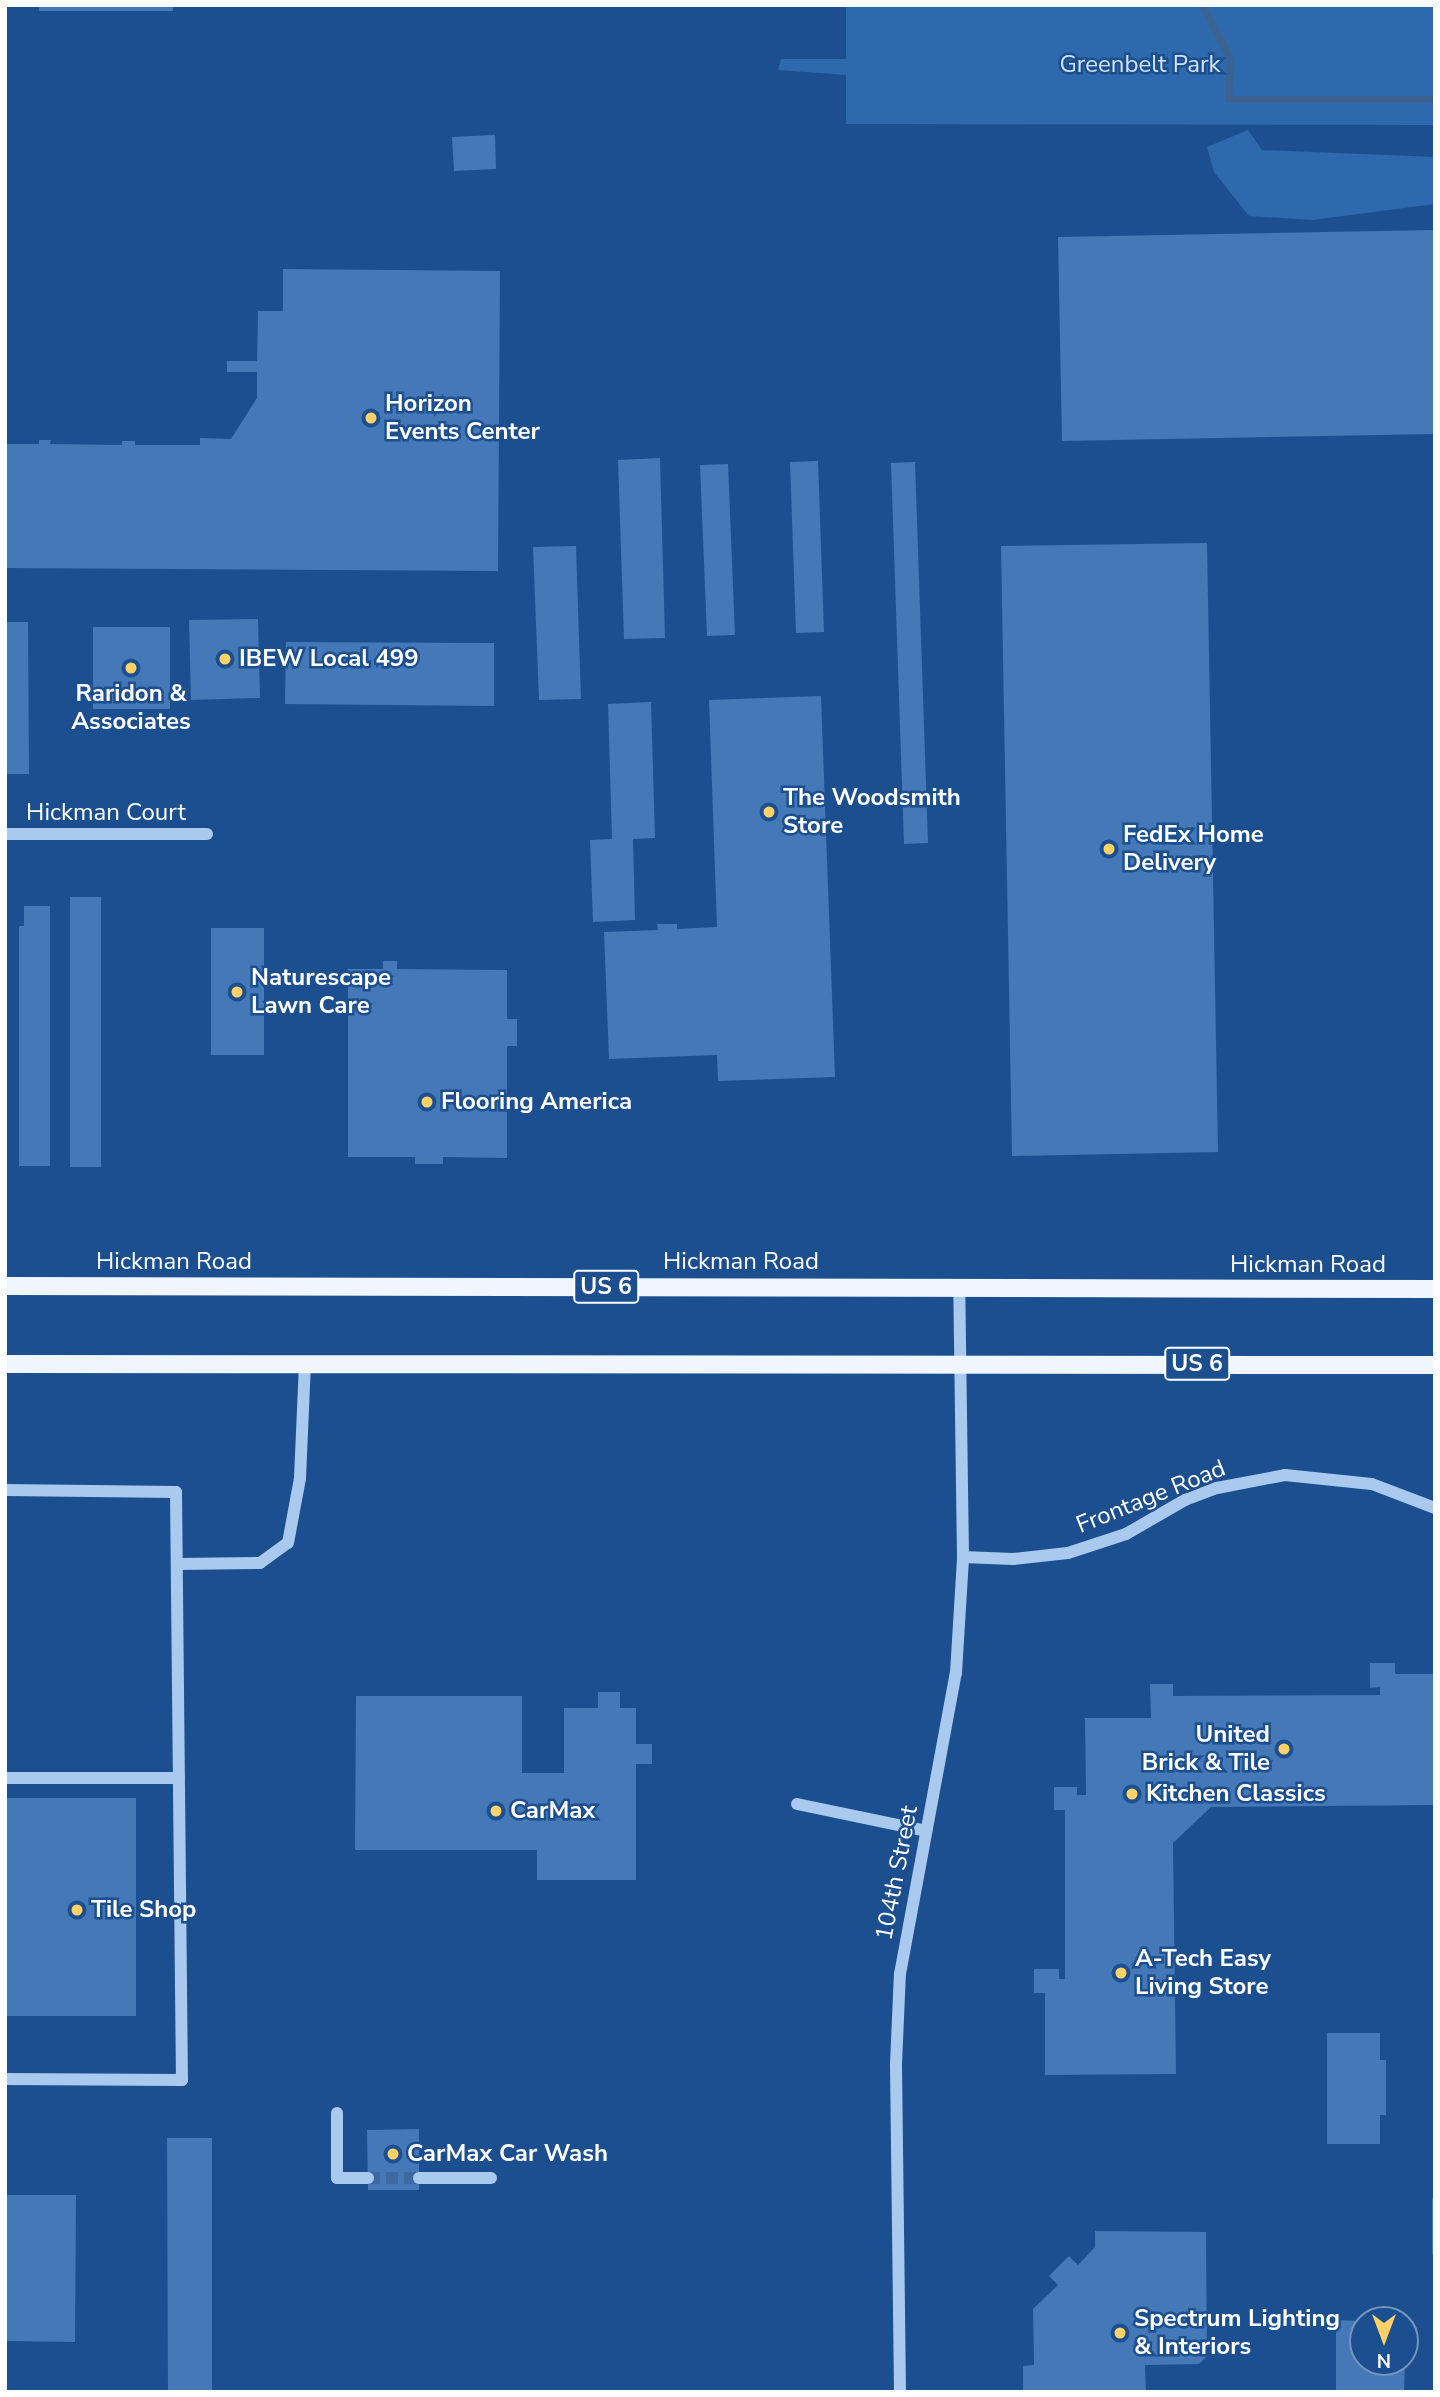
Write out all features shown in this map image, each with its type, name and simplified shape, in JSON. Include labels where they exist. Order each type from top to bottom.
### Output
[{"type":"main road","name":"Hickman Road","points":[[5,1286],[1435,1289]]},
{"type":"main road","name":"US 6","points":[[5,1364],[1435,1365]]},
{"type":"street","name":"Hickman Court","points":[[5,834],[207,834]]},
{"type":"street","name":"104th Street","points":[[901,2392],[896,2064],[900,1974],[956,1674],[963,1557],[959,1287]]},
{"type":"street","points":[[177,1564],[260,1563],[288,1543],[300,1478],[305,1364]]},
{"type":"street","name":"Frontage Road","points":[[963,1557],[1013,1559],[1068,1553],[1126,1534],[1185,1500],[1217,1488],[1285,1475],[1372,1484],[1435,1508]]},
{"type":"street","points":[[5,1490],[176,1492],[182,2080],[5,2079]]},
{"type":"street","points":[[5,1778],[179,1778]]},
{"type":"street","points":[[797,1804],[926,1831]]},
{"type":"street","points":[[337,2113],[337,2178],[368,2178]]},
{"type":"street","points":[[419,2178],[491,2178]]},
{"type":"green space","name":"Greenbelt Park","points":[[846,5],[1435,5],[1435,125],[846,124],[846,75],[778,70],[781,59],[846,59]]},
{"type":"green space","points":[[1248,130],[1262,150],[1435,157],[1435,204],[1312,220],[1249,216],[1214,172],[1207,147]]},
{"type":"building","points":[[39,5],[173,5],[173,11],[39,11]]},
{"type":"building","points":[[495,135],[496,169],[454,171],[452,137]]},
{"type":"building","points":[[1435,230],[1435,434],[1062,441],[1058,237]]},
{"type":"building","name":"Horizon Events Center","points":[[283,269],[500,271],[498,571],[5,568],[5,444],[39,444],[39,440],[51,440],[50,444],[122,445],[122,441],[135,441],[135,445],[200,445],[200,438],[231,439],[257,398],[257,372],[227,372],[227,361],[257,361],[258,311],[283,311]]},
{"type":"building","points":[[660,458],[665,638],[624,639],[618,460]]},
{"type":"building","points":[[818,461],[824,632],[796,633],[790,462]]},
{"type":"building","points":[[915,462],[928,843],[904,844],[891,463]]},
{"type":"building","points":[[728,464],[735,635],[707,636],[700,465]]},
{"type":"building","name":"FedEx Home Delivery","points":[[1207,543],[1218,1152],[1012,1156],[1001,546]]},
{"type":"building","points":[[576,546],[581,699],[539,700],[533,547]]},
{"type":"building","name":"IBEW Local 499","points":[[258,619],[260,698],[191,700],[189,620]]},
{"type":"building","points":[[5,622],[28,622],[29,774],[5,774]]},
{"type":"building","name":"Raridon & Associates","points":[[93,627],[170,627],[170,709],[93,709]]},
{"type":"building","points":[[286,642],[494,643],[494,706],[285,704]]},
{"type":"building","name":"The Woodsmith Store","points":[[821,696],[835,1077],[718,1081],[717,1055],[609,1059],[604,932],[658,930],[657,924],[677,924],[677,929],[717,927],[709,700]]},
{"type":"building","points":[[651,702],[655,838],[633,839],[635,920],[593,922],[590,840],[612,839],[608,704]]},
{"type":"building","points":[[70,897],[101,897],[101,1167],[70,1167]]},
{"type":"building","points":[[24,906],[50,906],[50,1166],[19,1166],[19,926],[24,926]]},
{"type":"building","name":"Naturescape Lawn Care","points":[[211,928],[264,928],[264,1055],[211,1055]]},
{"type":"building","name":"Flooring America","points":[[383,961],[397,961],[397,969],[507,970],[507,1019],[517,1019],[517,1046],[507,1046],[507,1158],[443,1157],[443,1164],[415,1164],[415,1157],[348,1157],[348,969],[383,969]]},
{"type":"building","points":[[1370,1663],[1395,1663],[1395,1674],[1435,1674],[1435,1805],[1211,1807],[1173,1843],[1176,2074],[1045,2075],[1045,1993],[1034,1993],[1034,1969],[1059,1969],[1059,1979],[1065,1979],[1065,1810],[1054,1810],[1054,1787],[1077,1787],[1077,1795],[1086,1795],[1085,1718],[1151,1718],[1150,1684],[1173,1684],[1173,1696],[1380,1695],[1380,1687],[1370,1688]]},
{"type":"building","name":"CarMax","points":[[598,1692],[620,1692],[620,1708],[636,1708],[636,1744],[652,1744],[652,1764],[636,1764],[636,1880],[537,1880],[537,1850],[355,1850],[356,1696],[522,1696],[522,1773],[564,1773],[564,1708],[598,1708]]},
{"type":"building","points":[[5,1798],[136,1798],[136,2016],[5,2016]]},
{"type":"building","points":[[1327,2033],[1380,2033],[1380,2060],[1386,2060],[1386,2115],[1380,2115],[1380,2144],[1327,2144]]},
{"type":"building","name":"CarMax Car Wash","points":[[419,2129],[419,2190],[368,2190],[367,2130]]},
{"type":"building","points":[[167,2138],[212,2138],[212,2392],[168,2392]]},
{"type":"building","points":[[5,2195],[76,2195],[75,2342],[5,2341]]},
{"type":"building","points":[[1432,2198],[1435,2198],[1435,2254],[1432,2254]]},
{"type":"building","name":"Spectrum Lighting & Interiors","points":[[1095,2231],[1206,2232],[1207,2356],[1199,2364],[1145,2365],[1146,2392],[1023,2391],[1023,2366],[1034,2365],[1033,2309],[1058,2285],[1049,2276],[1069,2256],[1078,2265],[1095,2247]]},
{"type":"building","points":[[1336,2320],[1349,2320],[1349,2376],[1405,2376],[1404,2392],[1336,2392]]},
{"type":"waterway","points":[[1202,5],[1230,58],[1228,99],[1435,99]]},
{"type":"tunnel","points":[[368,2178],[419,2178]]},
{"type":"place","name":"Horizon Events Center","points":[[371,418]]},
{"type":"place","name":"IBEW Local 499","points":[[225,659]]},
{"type":"place","name":"Raridon & Associates","points":[[131,668]]},
{"type":"place","name":"The Woodsmith Store","points":[[769,812]]},
{"type":"place","name":"FedEx Home Delivery","points":[[1109,849]]},
{"type":"place","name":"Naturescape Lawn Care","points":[[237,992]]},
{"type":"place","name":"Flooring America","points":[[427,1102]]},
{"type":"place","name":"United Brick & Tile","points":[[1284,1749]]},
{"type":"place","name":"Kitchen Classics","points":[[1132,1794]]},
{"type":"place","name":"CarMax","points":[[496,1811]]},
{"type":"place","name":"Tile Shop","points":[[77,1910]]},
{"type":"place","name":"A-Tech Easy Living Store","points":[[1121,1973]]},
{"type":"place","name":"CarMax Car Wash","points":[[393,2154]]},
{"type":"place","name":"Spectrum Lighting & Interiors","points":[[1120,2333]]}]
